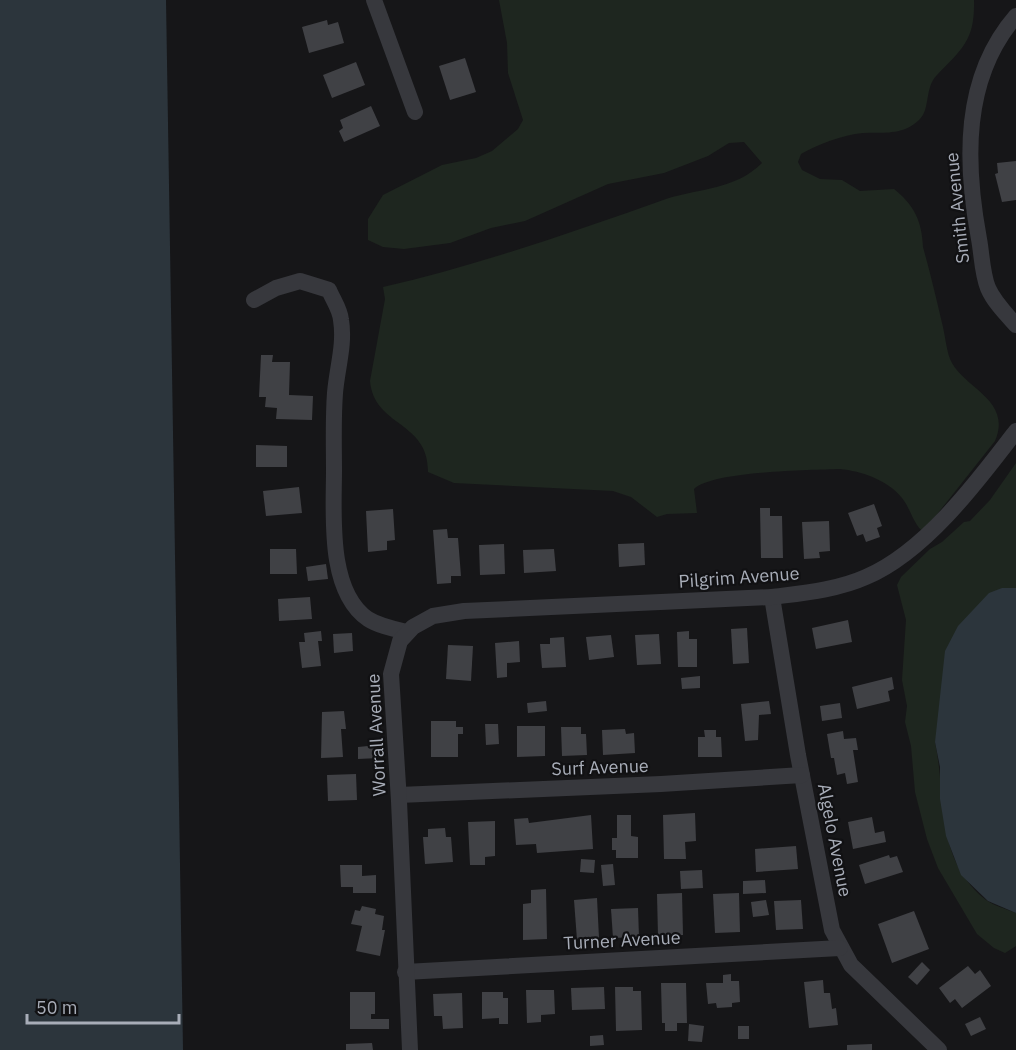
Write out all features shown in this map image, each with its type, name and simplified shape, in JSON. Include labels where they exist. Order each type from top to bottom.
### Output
[{"type":"street","points":[[374,0],[415,112]]},
{"type":"street","name":"Smith Avenue","points":[[1016,16],[1001,36],[983,72],[972,113],[969,156],[985,279],[995,300],[1016,325]]},
{"type":"street","points":[[254,300],[276,288],[300,281],[329,290],[338,308],[343,342],[335,393],[334,424],[333,523],[338,560],[349,595],[360,611],[379,625],[407,633]]},
{"type":"street","name":"Pilgrim Avenue","points":[[407,633],[427,618],[464,611],[772,597],[843,585],[864,578],[892,564],[950,511],[1016,431]]},
{"type":"street","name":"Algelo Avenue","points":[[772,597],[802,775],[832,930],[840,948],[866,981],[939,1050]]},
{"type":"street","name":"Worrall Avenue","points":[[407,633],[396,651],[391,674],[399,795],[410,1050]]},
{"type":"street","name":"Surf Avenue","points":[[399,795],[802,775]]},
{"type":"street","name":"Turner Avenue","points":[[405,972],[840,948]]},
{"type":"shaded area","points":[[0,0],[166,0],[183,1050],[0,1050]]},
{"type":"shaded area","points":[[499,0],[974,0],[970,34],[960,50],[933,80],[925,110],[919,120],[899,131],[855,134],[831,140],[801,154],[798,162],[802,170],[820,179],[842,180],[860,191],[894,189],[907,201],[919,221],[950,359],[956,369],[992,404],[997,415],[999,427],[995,441],[927,527],[921,530],[902,498],[882,481],[865,474],[840,469],[785,471],[720,478],[694,489],[697,513],[667,514],[657,517],[631,497],[613,491],[454,483],[428,472],[426,455],[420,443],[381,407],[374,396],[370,381],[385,299],[383,287],[561,236],[679,195],[717,187],[752,172],[762,163],[744,142],[729,143],[708,156],[664,173],[608,184],[525,221],[491,228],[450,243],[404,249],[383,247],[368,240],[368,219],[383,195],[442,165],[476,158],[492,151],[518,129],[523,120],[508,73],[507,43]]},
{"type":"shaded area","points":[[1016,463],[1016,588],[1002,588],[935,742],[946,827],[950,847],[958,866],[969,883],[986,900],[1016,913],[1016,946],[1005,953],[994,948],[977,934],[938,868],[927,839],[915,792],[911,746],[905,722],[907,706],[902,680],[906,620],[897,585],[901,577],[930,549],[942,542],[964,522],[970,521],[990,500]]},
{"type":"shaded area","points":[[1002,588],[1016,588],[1016,913],[988,901],[961,875],[946,836],[940,799],[940,767],[935,742],[945,651],[958,626],[989,593]]},
{"type":"building","points":[[327,20],[328,25],[338,22],[344,43],[309,53],[302,27]]},
{"type":"building","points":[[465,58],[476,92],[450,100],[439,66]]},
{"type":"building","points":[[356,62],[365,85],[332,98],[323,75]]},
{"type":"building","points":[[371,106],[380,126],[344,142],[339,131],[343,128],[340,120]]},
{"type":"building","points":[[1016,161],[1016,200],[1002,202],[995,174],[998,173],[997,163]]},
{"type":"building","points":[[261,355],[273,355],[272,362],[290,362],[289,395],[313,396],[312,420],[276,419],[277,408],[265,407],[266,397],[259,397]]},
{"type":"building","points":[[256,445],[287,446],[287,467],[256,467]]},
{"type":"building","points":[[299,487],[302,513],[266,516],[263,491]]},
{"type":"building","points":[[874,504],[882,526],[877,528],[880,537],[866,542],[863,534],[857,536],[848,513]]},
{"type":"building","points":[[760,508],[770,508],[770,516],[782,516],[783,558],[761,558]]},
{"type":"building","points":[[393,509],[395,540],[387,541],[387,550],[368,552],[366,511]]},
{"type":"building","points":[[829,521],[830,551],[819,552],[820,558],[804,559],[802,522]]},
{"type":"building","points":[[447,529],[448,538],[458,538],[461,576],[451,576],[451,583],[437,584],[433,530]]},
{"type":"building","points":[[644,543],[645,565],[619,567],[618,544]]},
{"type":"building","points":[[504,544],[505,574],[480,575],[479,545]]},
{"type":"building","points":[[270,549],[296,549],[297,574],[270,574]]},
{"type":"building","points":[[554,549],[556,571],[524,573],[523,550]]},
{"type":"building","points":[[326,564],[328,579],[308,581],[306,567]]},
{"type":"building","points":[[310,597],[312,619],[279,621],[278,599]]},
{"type":"building","points":[[848,620],[852,642],[816,649],[812,628]]},
{"type":"building","points":[[747,628],[749,663],[733,664],[731,629]]},
{"type":"building","points":[[321,631],[322,641],[318,641],[321,666],[302,668],[299,642],[305,642],[304,633]]},
{"type":"building","points":[[689,631],[689,639],[697,639],[697,667],[678,667],[677,632]]},
{"type":"building","points":[[352,633],[353,651],[334,653],[333,634]]},
{"type":"building","points":[[659,634],[661,664],[637,665],[635,635]]},
{"type":"building","points":[[611,635],[614,657],[589,660],[586,637]]},
{"type":"building","points":[[564,637],[566,667],[542,668],[540,644],[550,644],[550,638]]},
{"type":"building","points":[[519,641],[520,662],[507,663],[507,677],[497,678],[495,643]]},
{"type":"building","points":[[448,645],[473,646],[471,681],[446,679]]},
{"type":"building","points":[[700,676],[700,688],[682,689],[681,678]]},
{"type":"building","points":[[892,677],[894,689],[888,691],[890,701],[857,709],[852,687]]},
{"type":"building","points":[[546,701],[547,711],[528,713],[527,703]]},
{"type":"building","points":[[769,701],[771,714],[759,715],[758,740],[745,741],[741,704]]},
{"type":"building","points":[[840,703],[842,718],[822,721],[820,706]]},
{"type":"building","points":[[344,711],[346,729],[341,729],[343,757],[321,758],[322,712]]},
{"type":"building","points":[[431,721],[456,721],[456,727],[463,727],[463,734],[458,734],[458,757],[431,757]]},
{"type":"building","points":[[485,724],[498,724],[499,744],[486,745]]},
{"type":"building","points":[[517,726],[545,726],[545,756],[517,757]]},
{"type":"building","points":[[561,727],[581,727],[581,734],[586,734],[587,755],[562,756]]},
{"type":"building","points":[[625,729],[626,734],[634,733],[635,753],[603,755],[602,730]]},
{"type":"building","points":[[704,730],[716,730],[716,737],[721,737],[722,757],[698,757],[698,737],[705,737]]},
{"type":"building","points":[[843,731],[844,739],[856,738],[858,750],[853,750],[858,782],[847,784],[845,773],[837,775],[834,758],[831,758],[827,734]]},
{"type":"building","points":[[378,745],[379,758],[358,759],[358,747]]},
{"type":"building","points":[[356,774],[357,800],[328,801],[327,775]]},
{"type":"building","points":[[695,813],[696,841],[685,842],[686,859],[664,859],[663,815]]},
{"type":"building","points":[[591,815],[593,849],[537,853],[536,844],[516,845],[514,819],[528,818],[529,823]]},
{"type":"building","points":[[617,815],[631,815],[631,836],[638,837],[638,858],[616,858],[616,850],[612,850],[612,838],[617,838]]},
{"type":"building","points":[[872,817],[875,833],[884,831],[886,842],[853,849],[848,822]]},
{"type":"building","points":[[495,821],[495,856],[485,857],[485,865],[470,865],[468,822]]},
{"type":"building","points":[[445,828],[446,837],[451,837],[453,862],[425,864],[423,837],[428,837],[428,829]]},
{"type":"building","points":[[796,846],[798,869],[756,872],[755,849]]},
{"type":"building","points":[[889,855],[890,858],[897,856],[903,872],[865,884],[859,865]]},
{"type":"building","points":[[581,859],[595,860],[594,873],[580,872]]},
{"type":"building","points":[[613,864],[615,885],[603,886],[601,865]]},
{"type":"building","points":[[340,865],[362,865],[362,876],[376,875],[376,893],[353,893],[353,887],[341,887]]},
{"type":"building","points":[[702,870],[703,888],[681,889],[680,871]]},
{"type":"building","points":[[765,880],[766,893],[743,894],[743,881]]},
{"type":"building","points":[[546,889],[547,939],[523,940],[523,904],[531,903],[531,890]]},
{"type":"building","points":[[682,893],[683,935],[658,936],[657,894]]},
{"type":"building","points":[[739,893],[740,932],[715,933],[713,894]]},
{"type":"building","points":[[597,898],[599,938],[577,940],[574,900]]},
{"type":"building","points":[[766,900],[769,915],[753,917],[751,902]]},
{"type":"building","points":[[801,900],[803,929],[776,930],[774,901]]},
{"type":"building","points":[[362,906],[376,909],[375,914],[384,916],[382,930],[385,930],[380,956],[356,951],[362,926],[351,924],[355,910],[360,911]]},
{"type":"building","points":[[638,908],[639,937],[613,938],[611,909]]},
{"type":"building","points":[[914,911],[929,949],[892,963],[878,924]]},
{"type":"building","points":[[922,962],[930,970],[917,985],[908,977]]},
{"type":"building","points":[[968,966],[975,974],[980,970],[991,986],[962,1008],[955,999],[950,1003],[939,988]]},
{"type":"building","points":[[731,974],[731,981],[739,981],[740,1002],[732,1003],[732,1007],[717,1008],[716,1003],[708,1004],[706,983],[723,983],[723,975]]},
{"type":"building","points":[[823,980],[824,993],[830,993],[832,1009],[836,1008],[838,1025],[809,1028],[804,982]]},
{"type":"building","points":[[661,983],[686,983],[687,1023],[677,1023],[677,1031],[665,1031],[665,1023],[662,1023]]},
{"type":"building","points":[[604,987],[605,1009],[572,1010],[571,988]]},
{"type":"building","points":[[615,987],[633,987],[633,991],[641,991],[642,1030],[616,1031]]},
{"type":"building","points":[[526,990],[554,990],[555,1014],[541,1015],[541,1022],[527,1023]]},
{"type":"building","points":[[350,992],[375,992],[375,1014],[371,1014],[371,1019],[389,1019],[389,1029],[350,1029]]},
{"type":"building","points":[[482,992],[503,992],[503,998],[508,998],[508,1024],[499,1024],[499,1018],[482,1019]]},
{"type":"building","points":[[462,993],[463,1028],[443,1029],[442,1016],[434,1016],[433,994]]},
{"type":"building","points":[[980,1017],[986,1029],[971,1036],[965,1024]]},
{"type":"building","points":[[689,1024],[704,1026],[702,1042],[688,1041]]},
{"type":"building","points":[[738,1026],[749,1026],[749,1039],[738,1039]]},
{"type":"building","points":[[603,1035],[604,1045],[590,1046],[590,1036]]},
{"type":"building","points":[[372,1043],[373,1050],[346,1050],[346,1044]]},
{"type":"building","points":[[872,1044],[872,1050],[847,1050],[847,1045]]}]
